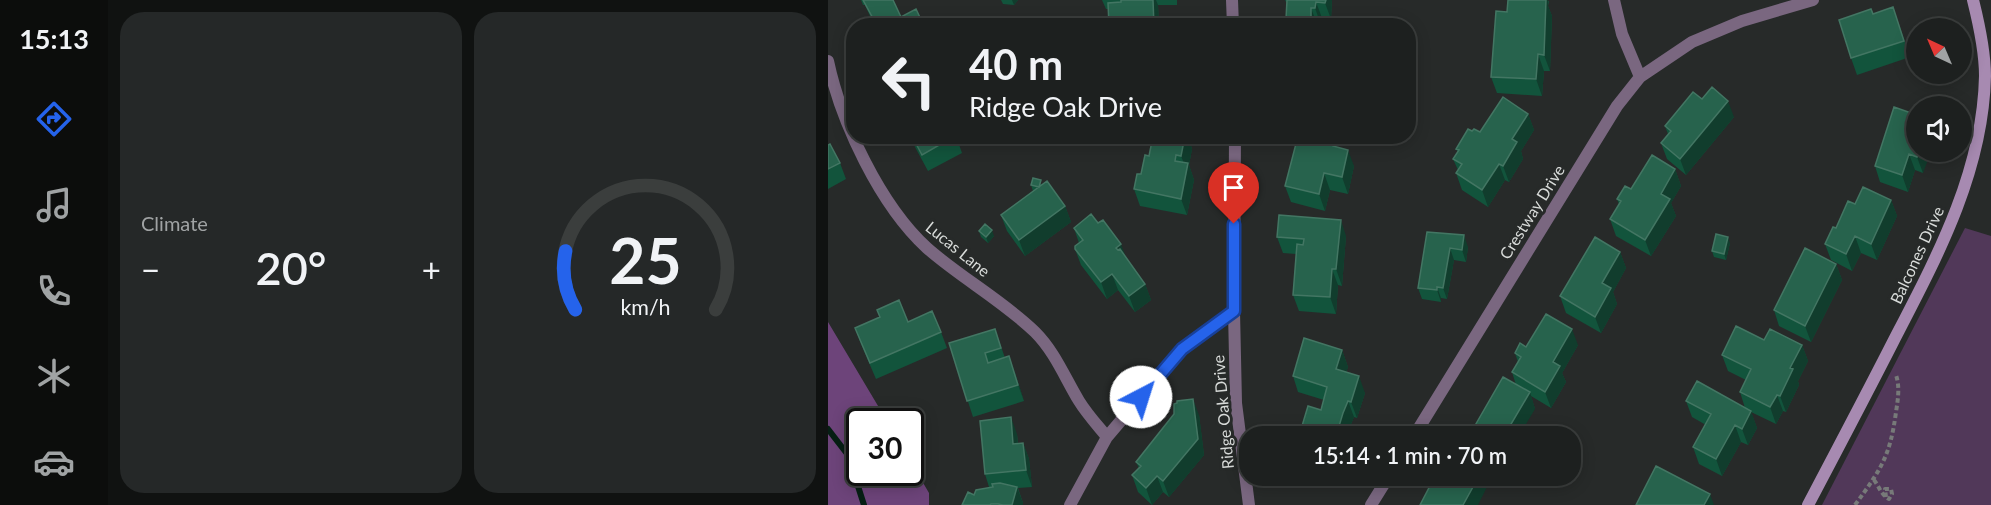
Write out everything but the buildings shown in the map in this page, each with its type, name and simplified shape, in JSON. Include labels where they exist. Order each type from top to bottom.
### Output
[{"type":"street","points":[[1232,0],[1233,18]]},
{"type":"street","points":[[1614,0],[1622,33],[1640,77]]},
{"type":"street","name":"Crestway Drive","points":[[1419,426],[1617,106],[1640,77],[1692,42],[1743,21],[1813,0]]},
{"type":"street","name":"Balcones Drive","points":[[1808,505],[1926,278],[1962,198],[1978,138],[1985,76],[1974,0]]},
{"type":"street","name":"Lucas Lane","points":[[828,61],[834,88],[846,121]]},
{"type":"street","name":"Lucas Lane","points":[[857,144],[886,199],[907,228],[929,249],[1012,312],[1037,334],[1060,364],[1080,403],[1107,437]]},
{"type":"street","name":"Ridge Oak Drive","points":[[1235,144],[1236,404],[1249,505]]},
{"type":"street","points":[[1070,505],[1107,437],[1182,349],[1234,311]]},
{"type":"street","points":[[1371,505],[1383,486]]},
{"type":"path","points":[[1855,505],[1874,480],[1890,448],[1898,394],[1896,375]]},
{"type":"path","points":[[1874,480],[1886,497]]},
{"type":"shaded area","points":[[1965,228],[1991,236],[1991,505],[1822,505]]},
{"type":"shaded area","points":[[828,322],[879,408],[846,408],[846,486],[924,484],[929,493],[929,505],[828,505]]},
{"type":"waterway","points":[[828,429],[848,455],[864,505]]},
{"type":"route","points":[[1141,397],[1182,349],[1234,311],[1234,224]]}]
